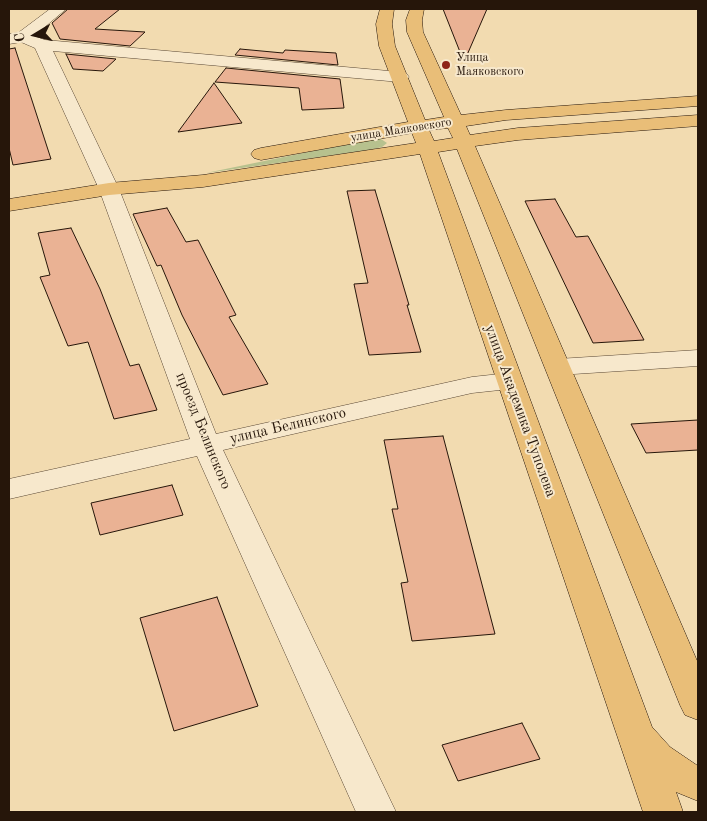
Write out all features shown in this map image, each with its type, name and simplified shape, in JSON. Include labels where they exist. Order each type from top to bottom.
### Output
[{"type":"main road","name":"улица Академика Туполева","points":[[387,9],[384,24],[385,37],[423,137],[663,812]]},
{"type":"main road","points":[[417,9],[414,20],[416,32],[461,132],[698,705]]},
{"type":"main road","name":"улица Маяковского","points":[[461,132],[506,115],[698,101]]},
{"type":"main road","name":"улица Маяковского","points":[[9,205],[109,189],[204,181],[423,137],[461,132],[518,134],[698,120]]},
{"type":"main road","points":[[633,730],[656,758],[683,777],[698,784]]},
{"type":"street","points":[[25,40],[59,9]]},
{"type":"street","points":[[25,40],[400,77]]},
{"type":"street","name":"проезд Белинского","points":[[25,40],[109,189],[206,445],[376,812]]},
{"type":"street","points":[[558,367],[698,358]]},
{"type":"street","name":"улица Белинского","points":[[9,489],[472,385],[509,381]]},
{"type":"green space","points":[[371,139],[381,139],[387,143],[382,147],[370,150],[206,173]]},
{"type":"building","points":[[68,9],[120,9],[95,29],[145,32],[130,46],[60,39],[52,23]]},
{"type":"building","points":[[443,9],[487,9],[464,62]]},
{"type":"building","points":[[15,48],[51,159],[13,165],[9,148],[9,49]]},
{"type":"building","points":[[240,49],[283,53],[285,50],[336,53],[338,65],[235,55]]},
{"type":"building","points":[[66,54],[116,59],[103,71],[73,69]]},
{"type":"building","points":[[226,68],[340,79],[344,108],[302,110],[299,88],[215,82]]},
{"type":"building","points":[[214,83],[242,123],[178,132]]},
{"type":"building","points":[[375,190],[421,352],[369,355],[354,284],[368,283],[347,191]]},
{"type":"building","points":[[555,199],[576,237],[588,236],[644,340],[593,343],[525,201]]},
{"type":"building","points":[[167,208],[186,242],[198,240],[236,315],[229,317],[268,384],[223,395],[182,315],[161,265],[157,266],[133,214]]},
{"type":"building","points":[[71,228],[100,289],[130,366],[139,364],[157,410],[114,419],[88,342],[68,346],[40,277],[50,275],[38,233]]},
{"type":"building","points":[[698,420],[698,450],[646,453],[631,424]]},
{"type":"building","points":[[443,436],[495,634],[412,641],[401,583],[408,582],[392,509],[398,509],[384,440]]},
{"type":"building","points":[[172,485],[183,515],[100,535],[91,503]]},
{"type":"building","points":[[217,597],[258,706],[174,731],[140,618]]},
{"type":"building","points":[[522,723],[540,759],[458,781],[442,745]]},
{"type":"place","name":"Улица Маяковского","points":[[446,65]]}]
